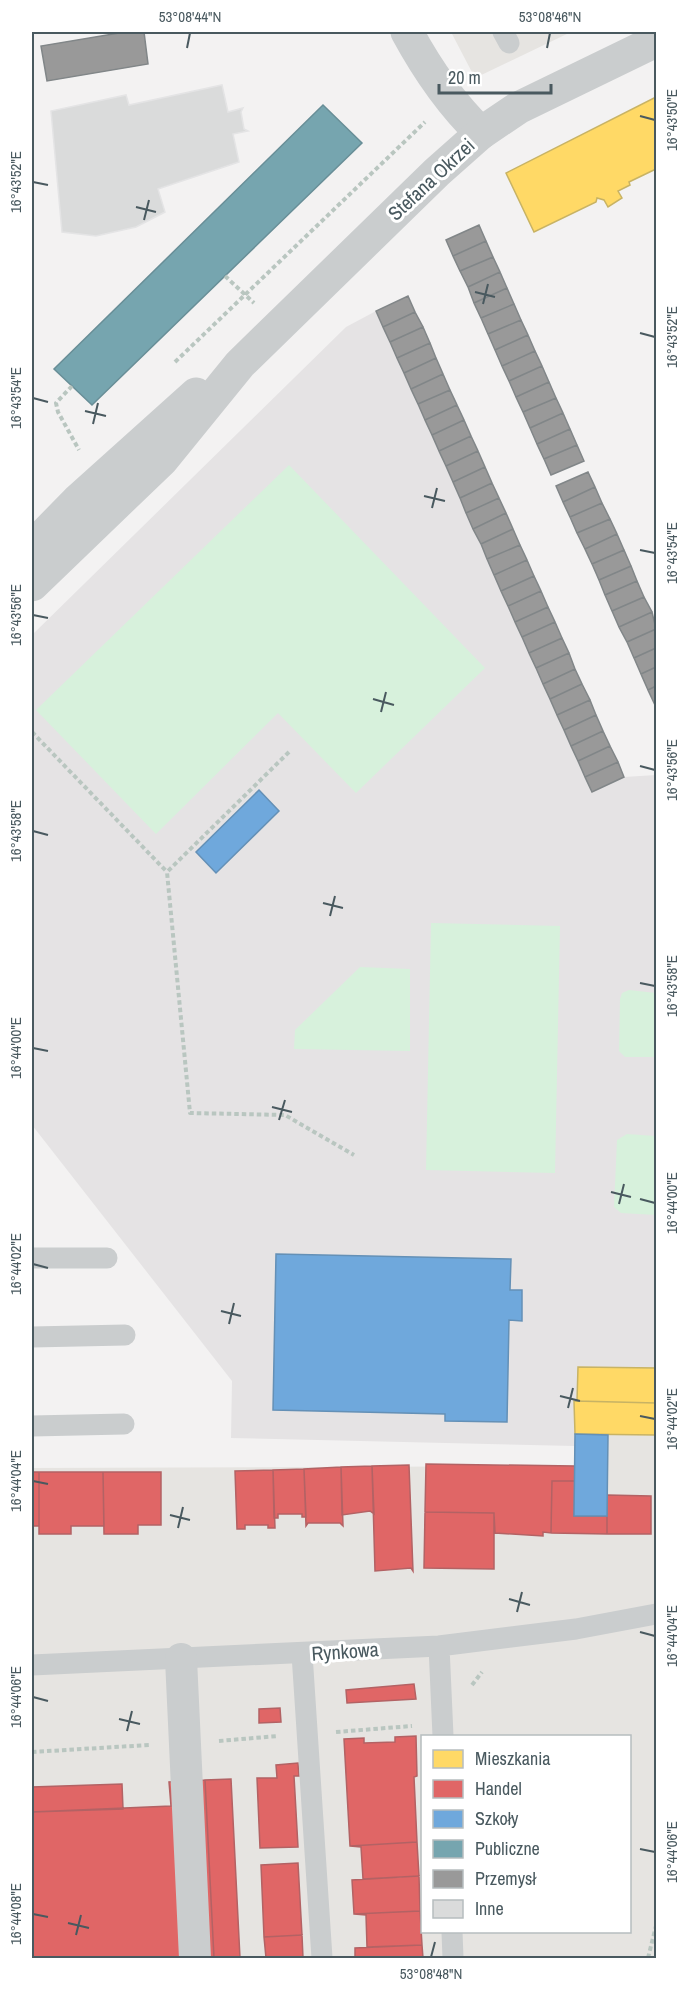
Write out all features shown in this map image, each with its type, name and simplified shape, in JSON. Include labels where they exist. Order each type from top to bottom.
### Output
[{"type":"street","points":[[407,32],[424,63],[450,99],[481,133]]},
{"type":"street","name":"Stefana Okrzei","points":[[32,585],[162,460],[240,364],[421,187],[481,133],[518,108],[657,41]]},
{"type":"street","name":"Stefana Okrzei","points":[[32,548],[78,500],[197,393],[240,364]]},
{"type":"street","points":[[181,1659],[195,1959]]},
{"type":"lane","points":[[32,1258],[107,1258]]},
{"type":"lane","points":[[32,1336],[125,1335]]},
{"type":"lane","points":[[32,1426],[124,1424]]},
{"type":"lane","name":"Rynkowa","points":[[32,1665],[439,1646],[576,1629],[657,1614]]},
{"type":"lane","points":[[439,1646],[442,1730]]},
{"type":"lane","points":[[302,1654],[322,1959]]},
{"type":"lane","points":[[452,1933],[453,1959]]},
{"type":"path","points":[[174,363],[450,99]]},
{"type":"path","points":[[72,386],[56,403],[58,412],[81,454],[89,446]]},
{"type":"path","points":[[32,732],[167,872],[190,1113],[285,1114],[354,1155]]},
{"type":"path","points":[[167,872],[289,752]]},
{"type":"path","points":[[470,1694],[472,1684],[484,1670]]},
{"type":"path","points":[[32,1752],[308,1734],[442,1730]]},
{"type":"path","points":[[648,1959],[657,1926]]},
{"type":"shaded area","points":[[451,32],[571,32],[475,78]]},
{"type":"shaded area","points":[[376,311],[592,792],[624,777],[656,775],[656,1368],[578,1368],[577,1401],[574,1401],[575,1446],[231,1438],[232,1381],[32,1125],[32,635],[346,327]]},
{"type":"shaded area","points":[[574,1401],[656,1403],[656,1958],[32,1958],[32,1468],[574,1466]]},
{"type":"green space","points":[[289,465],[485,668],[356,793],[278,713],[156,834],[36,710]]},
{"type":"green space","points":[[431,923],[560,926],[555,1173],[426,1170]]},
{"type":"green space","points":[[360,967],[410,969],[410,1051],[294,1049],[295,1030]]},
{"type":"green space","points":[[629,990],[656,993],[656,1057],[625,1057],[619,1051],[620,999],[622,993]]},
{"type":"green space","points":[[627,1134],[655,1136],[656,1215],[621,1213],[614,1207],[617,1140]]},
{"type":"building: Mieszkania","points":[[656,97],[656,169],[629,182],[630,185],[618,191],[622,198],[608,207],[604,200],[597,198],[596,202],[534,232],[506,173]]},
{"type":"building: Mieszkania","points":[[578,1367],[656,1368],[656,1403],[577,1401]]},
{"type":"building: Mieszkania","points":[[574,1401],[656,1403],[656,1435],[575,1434]]},
{"type":"building: Handel","points":[[426,1464],[575,1466],[575,1481],[552,1481],[551,1533],[543,1532],[543,1536],[495,1533],[494,1513],[425,1512]]},
{"type":"building: Handel","points":[[409,1465],[413,1571],[411,1568],[375,1571],[372,1466]]},
{"type":"building: Handel","points":[[372,1466],[374,1514],[370,1511],[342,1515],[341,1467]]},
{"type":"building: Handel","points":[[341,1467],[343,1526],[340,1523],[308,1523],[306,1526],[304,1469]]},
{"type":"building: Handel","points":[[304,1469],[306,1517],[302,1517],[302,1514],[278,1514],[278,1518],[274,1518],[273,1470]]},
{"type":"building: Handel","points":[[273,1470],[275,1528],[268,1528],[268,1525],[245,1525],[245,1529],[237,1529],[235,1471]]},
{"type":"building: Handel","points":[[32,1472],[39,1472],[39,1526],[32,1526]]},
{"type":"building: Handel","points":[[39,1472],[103,1472],[104,1526],[71,1526],[71,1534],[39,1534]]},
{"type":"building: Handel","points":[[103,1472],[161,1472],[161,1525],[138,1525],[138,1534],[104,1534]]},
{"type":"building: Handel","points":[[552,1481],[575,1481],[574,1516],[607,1516],[607,1534],[551,1533]]},
{"type":"building: Handel","points":[[607,1495],[651,1496],[651,1534],[607,1534]]},
{"type":"building: Handel","points":[[425,1512],[494,1513],[494,1569],[424,1568]]},
{"type":"building: Handel","points":[[414,1684],[416,1699],[347,1703],[346,1690]]},
{"type":"building: Handel","points":[[280,1708],[281,1722],[259,1723],[259,1709]]},
{"type":"building: Handel","points":[[416,1736],[417,1776],[414,1777],[417,1842],[350,1846],[344,1739],[364,1738],[364,1743],[395,1742],[395,1737]]},
{"type":"building: Handel","points":[[298,1763],[299,1776],[294,1776],[298,1847],[260,1848],[257,1778],[277,1778],[276,1765]]},
{"type":"building: Handel","points":[[231,1779],[240,1958],[214,1958],[205,1780]]},
{"type":"building: Handel","points":[[205,1780],[214,1958],[32,1958],[32,1812],[171,1806],[169,1782]]},
{"type":"building: Handel","points":[[122,1784],[123,1809],[32,1812],[32,1787]]},
{"type":"building: Handel","points":[[417,1842],[419,1876],[363,1879],[361,1847],[350,1846]]},
{"type":"building: Handel","points":[[298,1863],[302,1935],[264,1937],[261,1865]]},
{"type":"building: Handel","points":[[419,1876],[420,1911],[354,1914],[352,1880]]},
{"type":"building: Handel","points":[[420,1911],[422,1945],[367,1947],[366,1915],[354,1914]]},
{"type":"building: Handel","points":[[302,1935],[303,1958],[266,1958],[264,1937]]},
{"type":"building: Handel","points":[[422,1945],[423,1958],[355,1958],[355,1948]]},
{"type":"building: Szkoły","points":[[259,790],[279,811],[216,873],[196,852]]},
{"type":"building: Szkoły","points":[[276,1254],[511,1259],[510,1290],[522,1290],[522,1321],[509,1320],[507,1422],[445,1421],[445,1414],[273,1410]]},
{"type":"building: Szkoły","points":[[575,1434],[608,1435],[607,1516],[574,1516]]},
{"type":"building: Publiczne","points":[[323,105],[362,143],[92,405],[54,369]]},
{"type":"building: Przemysł","points":[[125,32],[144,32],[148,64],[47,81],[41,46]]},
{"type":"building: Przemysł","points":[[479,225],[486,241],[453,256],[446,240]]},
{"type":"building: Przemysł","points":[[486,241],[493,257],[460,271],[453,256]]},
{"type":"building: Przemysł","points":[[493,257],[500,272],[468,287],[460,271]]},
{"type":"building: Przemysł","points":[[500,272],[507,288],[474,303],[468,287]]},
{"type":"building: Przemysł","points":[[507,288],[514,304],[481,318],[474,303]]},
{"type":"building: Przemysł","points":[[408,296],[415,312],[383,327],[376,311]]},
{"type":"building: Przemysł","points":[[514,304],[521,320],[488,334],[481,318]]},
{"type":"building: Przemysł","points":[[415,312],[423,327],[390,342],[383,327]]},
{"type":"building: Przemysł","points":[[521,320],[528,335],[495,350],[488,334]]},
{"type":"building: Przemysł","points":[[423,327],[430,343],[397,358],[390,342]]},
{"type":"building: Przemysł","points":[[528,335],[535,351],[502,366],[495,350]]},
{"type":"building: Przemysł","points":[[430,343],[436,358],[404,373],[397,358]]},
{"type":"building: Przemysł","points":[[535,351],[542,366],[509,381],[502,366]]},
{"type":"building: Przemysł","points":[[436,358],[443,374],[411,389],[404,373]]},
{"type":"building: Przemysł","points":[[542,366],[549,382],[516,397],[509,381]]},
{"type":"building: Przemysł","points":[[443,374],[450,390],[418,404],[411,389]]},
{"type":"building: Przemysł","points":[[549,382],[556,398],[523,412],[516,397]]},
{"type":"building: Przemysł","points":[[450,390],[457,405],[425,420],[418,404]]},
{"type":"building: Przemysł","points":[[556,398],[563,413],[530,428],[523,412]]},
{"type":"building: Przemysł","points":[[457,405],[464,420],[432,435],[425,420]]},
{"type":"building: Przemysł","points":[[563,413],[570,429],[537,444],[530,428]]},
{"type":"building: Przemysł","points":[[464,420],[471,436],[439,451],[432,435]]},
{"type":"building: Przemysł","points":[[570,429],[577,445],[544,459],[537,444]]},
{"type":"building: Przemysł","points":[[471,436],[478,451],[446,466],[439,451]]},
{"type":"building: Przemysł","points":[[577,445],[584,461],[551,475],[544,459]]},
{"type":"building: Przemysł","points":[[478,451],[485,467],[453,482],[446,466]]},
{"type":"building: Przemysł","points":[[485,467],[492,483],[460,498],[453,482]]},
{"type":"building: Przemysł","points":[[588,472],[595,487],[563,502],[556,486]]},
{"type":"building: Przemysł","points":[[492,483],[499,498],[466,513],[460,498]]},
{"type":"building: Przemysł","points":[[595,487],[602,503],[570,517],[563,502]]},
{"type":"building: Przemysł","points":[[499,498],[506,513],[473,529],[466,513]]},
{"type":"building: Przemysł","points":[[602,503],[610,519],[577,533],[570,517]]},
{"type":"building: Przemysł","points":[[506,513],[513,529],[481,544],[473,529]]},
{"type":"building: Przemysł","points":[[610,519],[617,534],[585,549],[577,533]]},
{"type":"building: Przemysł","points":[[513,529],[520,545],[487,559],[481,544]]},
{"type":"building: Przemysł","points":[[617,534],[624,550],[592,564],[585,549]]},
{"type":"building: Przemysł","points":[[520,545],[527,560],[494,575],[487,559]]},
{"type":"building: Przemysł","points":[[624,550],[631,566],[599,580],[592,564]]},
{"type":"building: Przemysł","points":[[527,560],[534,576],[501,591],[494,575]]},
{"type":"building: Przemysł","points":[[631,566],[637,581],[605,595],[599,580]]},
{"type":"building: Przemysł","points":[[534,576],[541,591],[508,606],[501,591]]},
{"type":"building: Przemysł","points":[[637,581],[644,597],[612,611],[605,595]]},
{"type":"building: Przemysł","points":[[541,591],[548,607],[515,622],[508,606]]},
{"type":"building: Przemysł","points":[[644,597],[652,612],[619,627],[612,611]]},
{"type":"building: Przemysł","points":[[548,607],[555,622],[522,637],[515,622]]},
{"type":"building: Przemysł","points":[[652,612],[656,629],[627,642],[619,627]]},
{"type":"building: Przemysł","points":[[555,622],[562,638],[529,653],[522,637]]},
{"type":"building: Przemysł","points":[[656,629],[656,648],[634,658],[627,642]]},
{"type":"building: Przemysł","points":[[562,638],[569,653],[536,668],[529,653]]},
{"type":"building: Przemysł","points":[[656,648],[656,667],[641,674],[634,658]]},
{"type":"building: Przemysł","points":[[569,653],[575,669],[543,684],[536,668]]},
{"type":"building: Przemysł","points":[[656,667],[656,686],[648,690],[641,674]]},
{"type":"building: Przemysł","points":[[575,669],[582,684],[550,699],[543,684]]},
{"type":"building: Przemysł","points":[[582,684],[590,700],[557,715],[550,699]]},
{"type":"building: Przemysł","points":[[656,686],[656,705],[655,705],[648,690]]},
{"type":"building: Przemysł","points":[[590,700],[596,715],[564,730],[557,715]]},
{"type":"building: Przemysł","points":[[596,715],[603,731],[571,746],[564,730]]},
{"type":"building: Przemysł","points":[[603,731],[610,746],[578,761],[571,746]]},
{"type":"building: Przemysł","points":[[610,746],[618,762],[585,777],[578,761]]},
{"type":"building: Przemysł","points":[[618,762],[624,777],[592,792],[585,777]]},
{"type":"building: Inne","points":[[222,85],[228,112],[243,108],[241,112],[244,129],[248,131],[233,134],[239,162],[158,189],[165,212],[136,227],[96,236],[62,232],[51,111],[126,95],[129,105]]}]
